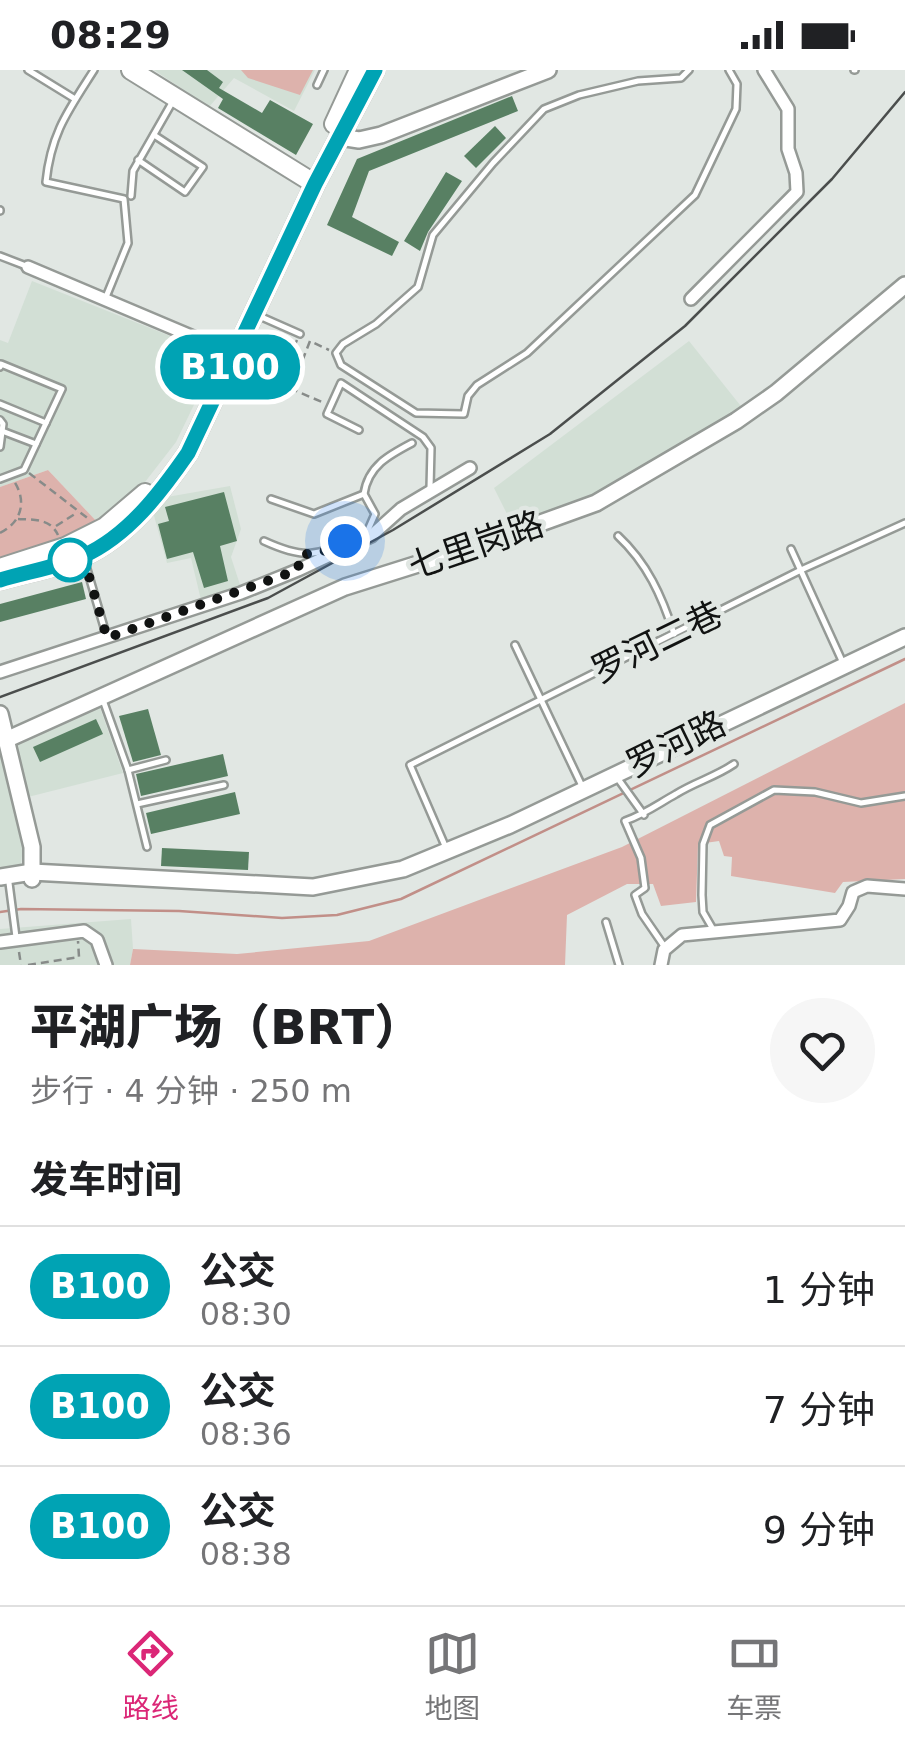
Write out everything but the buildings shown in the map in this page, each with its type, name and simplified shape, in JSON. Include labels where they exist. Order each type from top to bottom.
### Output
[{"type":"main road","points":[[0,568],[65,547],[104,526],[148,491],[182,450],[256,314],[359,70]]},
{"type":"main road","points":[[0,580],[83,556],[107,543],[172,476],[188,453],[312,182],[375,70]]},
{"type":"main road","points":[[340,137],[359,140],[381,135],[548,70]]},
{"type":"main road","points":[[143,73],[174,99],[312,182]]},
{"type":"main road","name":"七里岗路","points":[[8,739],[345,587],[491,542],[596,503],[750,412],[905,284]]},
{"type":"main road","name":"罗河路","points":[[3,881],[32,875],[315,894],[407,875],[448,850],[905,637]]},
{"type":"main road","points":[[0,714],[8,739],[6,760],[32,848],[32,875]]},
{"type":"street","points":[[691,299],[797,192],[788,148],[788,109],[764,70]]},
{"type":"street","points":[[28,267],[230,358]]},
{"type":"street","points":[[0,672],[298,570],[372,536],[401,509],[470,468]]},
{"type":"street","points":[[661,965],[666,949],[682,935],[840,920],[850,906],[853,892],[867,886],[905,889]]},
{"type":"street","points":[[0,942],[84,931],[94,936],[106,965]]},
{"type":"lane","points":[[28,70],[75,99]]},
{"type":"lane","points":[[94,70],[50,148],[46,182],[124,199],[128,243],[104,300]]},
{"type":"lane","points":[[317,85],[324,70]]},
{"type":"lane","points":[[689,70],[681,78],[638,82],[544,109],[433,235],[418,287],[376,324],[343,344],[336,353],[341,365],[416,413],[464,414],[468,396],[477,384],[527,354],[695,195],[736,109],[737,84],[729,70]]},
{"type":"lane","points":[[131,196],[138,160],[174,99]]},
{"type":"lane","points":[[138,160],[184,192],[203,167],[154,135]]},
{"type":"lane","points":[[0,256],[28,267]]},
{"type":"lane","points":[[256,314],[300,334]]},
{"type":"lane","points":[[0,367],[1,364],[62,389],[24,470],[0,479]]},
{"type":"lane","points":[[359,430],[327,414],[341,383],[423,437],[431,448],[430,492]]},
{"type":"lane","points":[[0,404],[46,423]]},
{"type":"lane","points":[[0,420],[0,447]]},
{"type":"lane","points":[[2,431],[36,444]]},
{"type":"lane","points":[[271,498],[314,514],[364,494],[374,468],[412,442]]},
{"type":"lane","points":[[264,540],[300,555],[322,552],[368,530],[375,514],[364,494]]},
{"type":"lane","name":"罗河二巷","points":[[448,850],[410,765],[801,570],[905,523]]},
{"type":"lane","points":[[618,536],[637,554],[659,592],[674,634]]},
{"type":"lane","points":[[791,549],[844,665]]},
{"type":"lane","points":[[298,570],[300,555]]},
{"type":"lane","points":[[83,556],[107,638]]},
{"type":"lane","points":[[515,645],[584,789]]},
{"type":"lane","points":[[102,697],[128,770],[147,848]]},
{"type":"lane","points":[[128,770],[166,760]]},
{"type":"lane","points":[[666,949],[642,914],[634,894],[645,888],[641,858],[626,821],[644,815],[734,764]]},
{"type":"lane","points":[[615,774],[644,815]]},
{"type":"lane","points":[[137,804],[224,785]]},
{"type":"lane","points":[[714,931],[703,912],[702,895],[703,844],[710,825],[774,790],[815,792],[861,803],[905,796]]},
{"type":"lane","points":[[3,881],[17,940]]},
{"type":"lane","points":[[606,922],[618,965]]},
{"type":"path","points":[[300,334],[291,354],[303,359],[310,342],[336,353]]},
{"type":"path","points":[[230,358],[331,406]]},
{"type":"path","points":[[24,470],[94,523]]},
{"type":"path","points":[[0,533],[16,519],[23,495],[11,476]]},
{"type":"path","points":[[54,527],[78,512]]},
{"type":"path","points":[[16,519],[44,520],[54,527],[65,547]]},
{"type":"path","points":[[28,965],[79,957],[75,931]]},
{"type":"path","points":[[17,940],[22,965]]},
{"type":"shaded area","points":[[154,70],[315,70],[294,111],[234,78],[209,107]]},
{"type":"shaded area","points":[[241,70],[313,70],[300,95],[248,78]]},
{"type":"shaded area","points":[[32,281],[218,355],[176,442],[145,482],[99,524],[48,470],[0,487],[0,340],[8,343]]},
{"type":"shaded area","points":[[689,341],[744,410],[602,494],[511,522],[494,488]]},
{"type":"shaded area","points":[[48,470],[99,524],[57,544],[0,563],[0,487]]},
{"type":"shaded area","points":[[230,486],[241,529],[231,557],[241,588],[201,600],[191,558],[167,563],[153,512],[167,497]]},
{"type":"shaded area","points":[[905,703],[905,879],[843,882],[835,893],[731,876],[732,857],[724,856],[719,841],[698,844],[696,902],[661,906],[653,884],[627,884],[567,915],[565,965],[130,965],[133,949],[237,954],[369,941],[622,847]]},
{"type":"shaded area","points":[[99,705],[123,773],[28,797],[16,741]]},
{"type":"shaded area","points":[[0,748],[23,847],[21,864],[0,869]]},
{"type":"shaded area","points":[[131,919],[130,965],[0,965],[0,929]]},
{"type":"waterway","points":[[0,912],[179,911],[282,918],[337,915],[401,899],[905,659]]},
{"type":"railway","points":[[0,697],[268,598],[393,530],[550,434],[685,326],[832,179],[905,92]]},
{"type":"bus line","name":"B100","points":[[0,580],[83,556],[107,543],[172,476],[188,453],[315,184],[375,70]]},
{"type":"route","points":[[70,560],[83,556],[107,638],[298,570],[300,555],[322,552],[345,541]]}]
